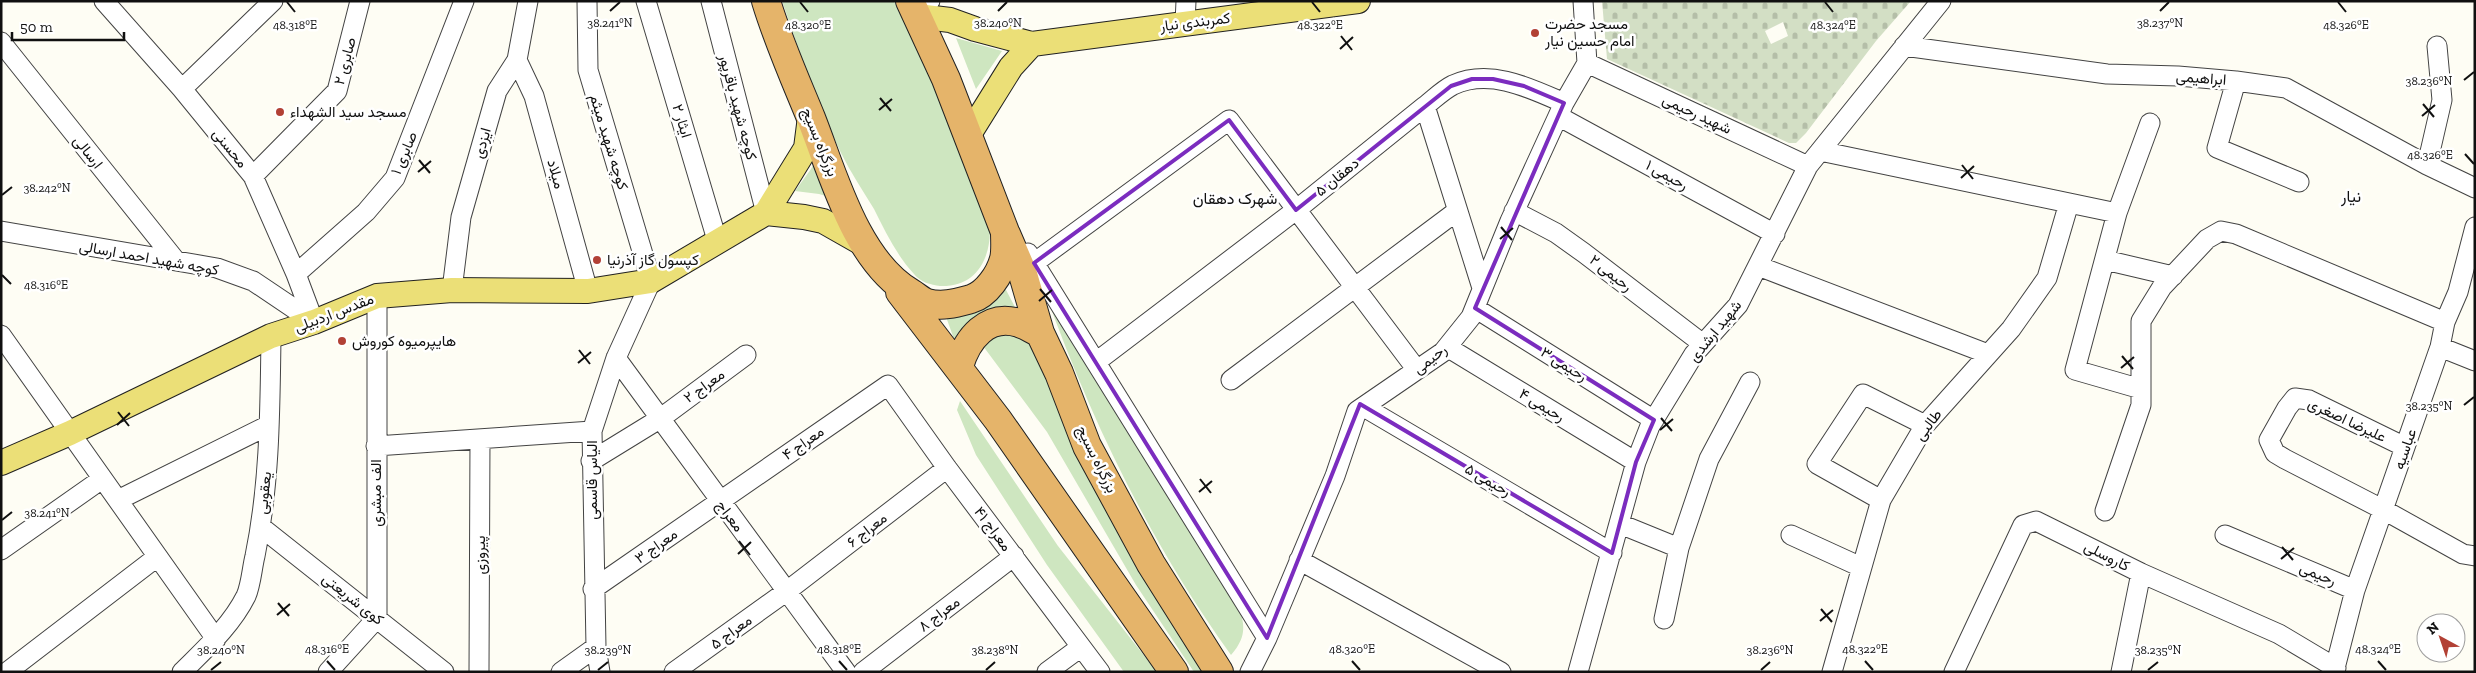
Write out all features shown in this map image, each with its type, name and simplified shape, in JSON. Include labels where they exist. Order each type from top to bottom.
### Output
[{"type":"highway","name":"بزرگراه بسیج","points":[[766,1],[787,62],[844,202],[867,246],[887,275],[959,366],[1174,672]]},
{"type":"highway","name":"بزرگراه بسیج","points":[[919,6],[1005,232],[1022,270],[1040,333],[1059,373],[1087,446],[1151,564],[1219,672]]},
{"type":"highway","name":"بزرگراه بسیج","points":[[887,275],[904,290],[926,302],[951,305],[975,298],[994,281],[1005,258],[1005,232]]},
{"type":"highway","points":[[959,366],[964,349],[975,332],[996,320],[1018,322],[1040,333]]},
{"type":"main road","name":"کمربندی نیار","points":[[1032,44],[1185,12],[1358,1]]},
{"type":"main road","points":[[919,6],[975,29],[1032,44],[1011,67],[968,136]]},
{"type":"main road","points":[[810,118],[806,148],[766,213],[823,221],[867,246]]},
{"type":"main road","name":"مقدس اردبیلی","points":[[1,463],[70,433],[270,336],[314,322],[377,296],[452,290],[588,291],[650,281],[766,213]]},
{"type":"street","points":[[182,89],[273,1]]},
{"type":"street","name":"صابری ۲","points":[[253,176],[337,91],[360,1]]},
{"type":"street","name":"صابری ۱","points":[[296,274],[366,212],[395,178],[464,1]]},
{"type":"street","name":"ایزدی","points":[[452,290],[461,218],[497,91],[517,60],[528,1]]},
{"type":"street","name":"کوچه شهید میثم","points":[[587,1],[588,70],[650,281]]},
{"type":"street","name":"ایثار ۲","points":[[646,1],[717,240]]},
{"type":"street","name":"کوچه شهید باقرپور","points":[[711,1],[766,213]]},
{"type":"street","points":[[1583,1],[1587,63]]},
{"type":"street","name":"شهید ارشدی","points":[[1578,672],[1636,462],[1654,420],[1694,354],[1738,305],[1808,166],[1941,1]]},
{"type":"street","name":"محسنی","points":[[108,3],[253,176],[296,274],[314,322]]},
{"type":"street","name":"ارسالی","points":[[1,42],[176,261]]},
{"type":"street","name":"ابراهیمی","points":[[1904,46],[2106,74],[2236,80],[2286,88],[2427,165],[2475,188]]},
{"type":"street","points":[[2427,165],[2442,100],[2437,46]]},
{"type":"street","name":"میلاد","points":[[517,60],[534,96],[588,291]]},
{"type":"street","name":"رحیمی","points":[[1250,672],[1267,638],[1335,476],[1357,411],[1447,347],[1471,317],[1514,211],[1561,110],[1587,63]]},
{"type":"street","name":"شهید رحیمی","points":[[1587,63],[1808,166]]},
{"type":"street","name":"دهقان ۵","points":[[1096,362],[1296,210],[1452,86],[1472,78],[1493,79],[1524,86],[1561,110]]},
{"type":"street","points":[[2236,80],[2217,148],[2299,182]]},
{"type":"street","points":[[1425,106],[1482,288]]},
{"type":"street","name":"رحیمی ۱","points":[[1561,110],[1775,234]]},
{"type":"street","points":[[1034,263],[1229,120],[1417,370]]},
{"type":"street","points":[[2141,389],[2075,370],[2117,213],[2150,123]]},
{"type":"street","points":[[1820,150],[2117,213]]},
{"type":"street","name":"طالبی","points":[[1832,672],[1881,500],[1925,425],[2011,329],[2047,278],[2069,203]]},
{"type":"street","points":[[995,204],[1034,263],[1267,638]]},
{"type":"street","points":[[1231,380],[1457,211]]},
{"type":"street","name":"رحیمی ۲","points":[[1514,211],[1556,233],[1703,344]]},
{"type":"street","name":"عباسیه","points":[[2335,670],[2355,590],[2440,347],[2445,322],[2466,289],[2475,227]]},
{"type":"street","name":"کوچه شهید احمد ارسالی","points":[[1,231],[217,268],[253,281],[314,322]]},
{"type":"street","points":[[2105,512],[2141,405],[2141,322],[2162,288],[2207,239],[2221,231],[2236,234],[2445,322]]},
{"type":"street","points":[[2105,260],[2173,276]]},
{"type":"street","points":[[1758,266],[1988,354]]},
{"type":"street","name":"الیاس قاسمی","points":[[600,672],[596,647],[593,589],[592,431],[616,358],[650,281]]},
{"type":"street","name":"الف مبشری","points":[[377,296],[377,618]]},
{"type":"street","name":"رحیمی ۳","points":[[1475,308],[1654,420]]},
{"type":"street","name":"یعقوبی","points":[[182,672],[216,639],[246,596],[261,527],[266,491],[270,425],[270,336]]},
{"type":"street","points":[[5,347],[70,433],[216,639]]},
{"type":"street","name":"رحیمی ۴","points":[[1447,347],[1636,462]]},
{"type":"street","points":[[2440,347],[2475,361]]},
{"type":"street","name":"معراج ۲","points":[[591,460],[661,418],[746,355]]},
{"type":"street","name":"معراج","points":[[616,358],[661,418],[719,502],[846,672]]},
{"type":"street","points":[[1664,619],[1679,548],[1709,459],[1750,382]]},
{"type":"street","name":"معراج ۴۱","points":[[888,384],[947,468],[1100,672]]},
{"type":"street","name":"معراج ۴","points":[[719,502],[888,384]]},
{"type":"street","points":[[1881,500],[1817,464],[1863,394],[1925,425]]},
{"type":"street","name":"علیرضا اصغری","points":[[2384,510],[2275,453],[2268,440],[2286,408],[2295,398],[2309,400],[2405,447]]},
{"type":"street","name":"رحیمی ۵","points":[[1364,407],[1612,553]]},
{"type":"street","points":[[118,500],[270,425]]},
{"type":"street","points":[[376,446],[592,431]]},
{"type":"street","name":"پیروزی","points":[[479,672],[480,439]]},
{"type":"street","name":"معراج ۶","points":[[787,591],[947,468]]},
{"type":"street","points":[[1,550],[102,479]]},
{"type":"street","name":"معراج ۳","points":[[593,589],[719,502]]},
{"type":"street","points":[[2384,510],[2463,554],[2475,556]]},
{"type":"street","name":"کاروسلی","points":[[1954,672],[2022,524],[2036,521],[2141,573],[2279,634],[2335,670]]},
{"type":"street","points":[[1620,524],[1679,548]]},
{"type":"street","name":"کوی شریعتی","points":[[261,527],[444,672]]},
{"type":"street","points":[[1791,535],[1861,567]]},
{"type":"street","name":"رحیمی","points":[[2225,535],[2355,590]]},
{"type":"street","points":[[7,672],[157,556]]},
{"type":"street","name":"معراج ۸","points":[[863,672],[1014,556]]},
{"type":"street","points":[[1299,560],[1502,672]]},
{"type":"street","points":[[2121,672],[2141,573]]},
{"type":"street","name":"معراج ۵","points":[[674,672],[787,591]]},
{"type":"street","points":[[328,672],[377,618]]},
{"type":"street","points":[[561,672],[596,647]]},
{"type":"street","points":[[1047,672],[1081,647]]},
{"type":"highlighted area","points":[[1472,79],[1493,79],[1524,86],[1564,103],[1475,308],[1654,420],[1636,462],[1612,553],[1360,404],[1267,638],[1034,263],[1229,120],[1296,210],[1451,86]]},
{"type":"green space","points":[[782,1],[894,1],[962,143],[990,232],[987,254],[983,263],[970,278],[952,285],[933,285],[916,277],[902,259],[832,135],[809,78]]},
{"type":"green space","points":[[1602,1],[1911,1],[1876,41],[1806,133],[1796,143],[1789,143],[1607,59]],"holes":[[[1783,22],[1788,36],[1771,44],[1765,31]]]},
{"type":"green space","points":[[956,38],[1002,51],[976,89]]},
{"type":"green space","points":[[821,150],[843,201],[819,194],[795,191],[811,169]]},
{"type":"green space","points":[[1005,288],[1016,309],[991,309],[973,320],[954,339],[945,314]]},
{"type":"green space","points":[[1045,292],[1236,598],[1243,621],[1243,634],[1237,648],[1231,655],[1175,570],[1125,480],[1082,388]]},
{"type":"green space","points":[[1004,333],[1031,336],[1064,420],[1205,672],[1194,672],[1136,585],[1047,432],[983,346],[987,338]]},
{"type":"green space","points":[[960,401],[1058,546],[1157,672],[1124,672],[1047,565],[976,455],[957,410]]},
{"type":"place","name":"مسجد حضرت امام حسین نیار","points":[[1535,33]]},
{"type":"place","name":"مسجد سید الشهداء","points":[[280,112]]},
{"type":"place","name":"کپسول گاز آذرنیا","points":[[597,260]]},
{"type":"place","name":"هایپرمیوه کوروش","points":[[342,341]]},
{"type":"district","name":"نیار","points":[[2351,196]]},
{"type":"district","name":"شهرک دهقان","points":[[1235,198]]}]
